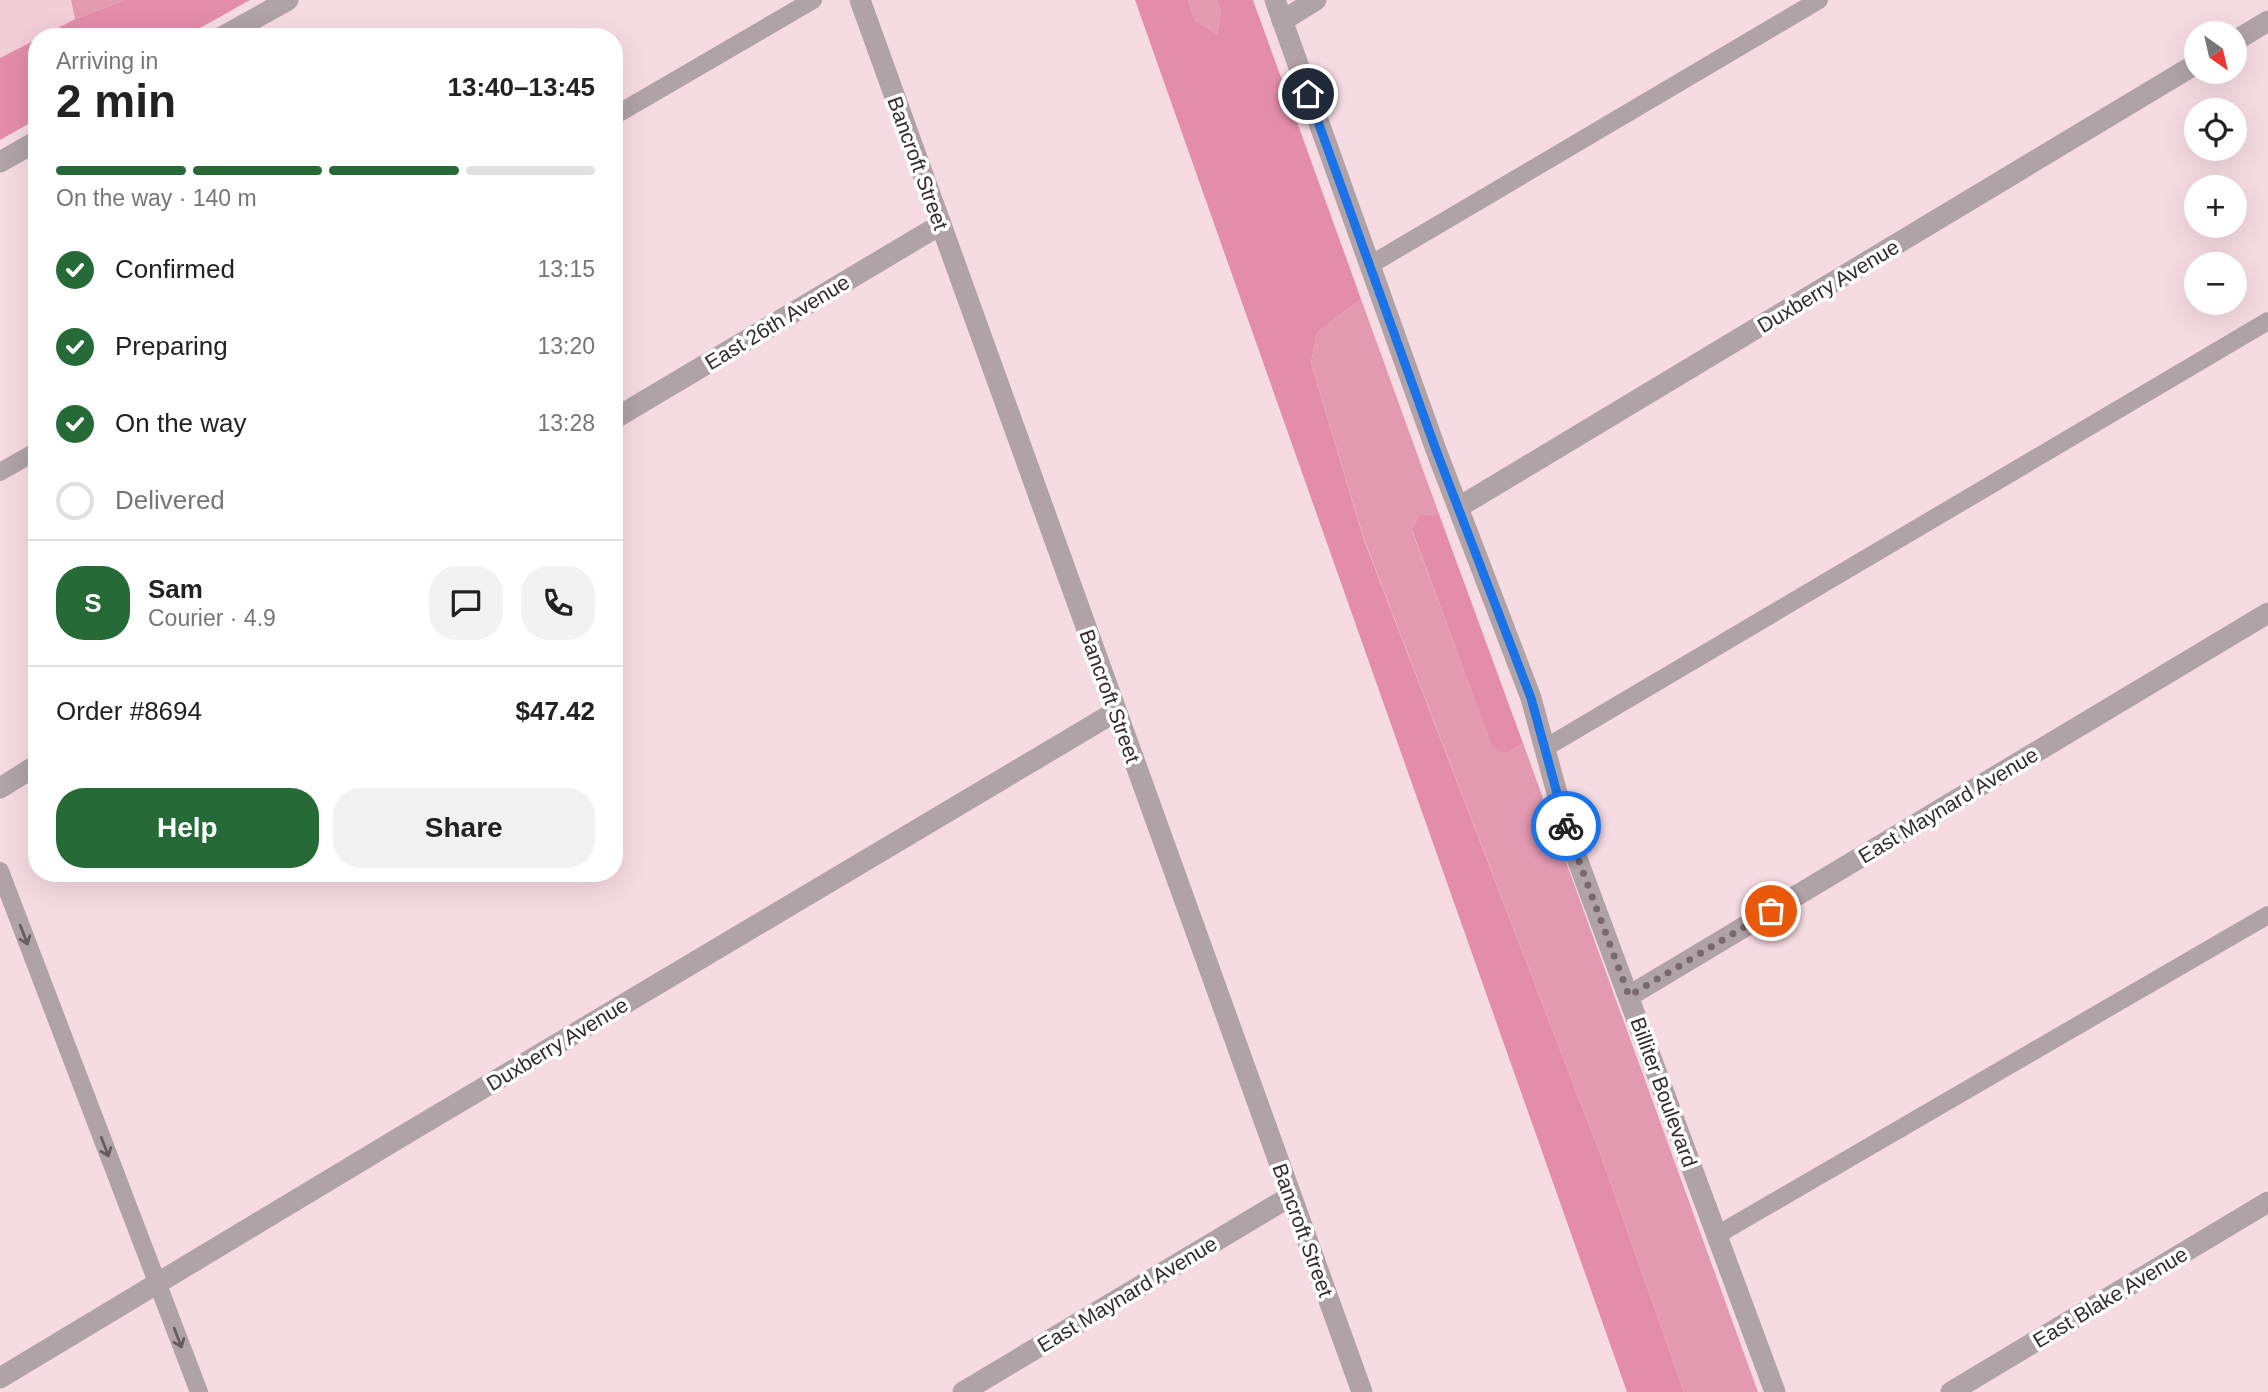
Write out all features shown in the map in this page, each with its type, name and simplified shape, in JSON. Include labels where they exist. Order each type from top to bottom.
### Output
[{"type":"street","points":[[238,28],[288,0]]},
{"type":"street","name":"Bancroft Street","points":[[860,0],[1362,1392]]},
{"type":"street","name":"Billiter Boulevard","points":[[1275,0],[1531,698],[1569,837],[1775,1392]]},
{"type":"street","points":[[1282,21],[1316,0]]},
{"type":"street","points":[[2247,34],[2268,21]]},
{"type":"street","name":"Duxberry Avenue","points":[[1459,507],[2184,71]]},
{"type":"street","points":[[0,162],[28,146]]},
{"type":"street","name":"East 26th Avenue","points":[[623,414],[940,225]]},
{"type":"street","name":"East Maynard Avenue","points":[[1629,996],[2268,613]]},
{"type":"street","name":"Duxberry Avenue","points":[[0,1378],[1115,712]]},
{"type":"street","points":[[0,788],[28,771]]},
{"type":"street","name":"East Maynard Avenue","points":[[963,1392],[1291,1196]]},
{"type":"street","name":"East Blake Avenue","points":[[1951,1392],[2268,1202]]},
{"type":"lane","points":[[623,111],[813,0]]},
{"type":"lane","points":[[1370,265],[1819,0]]},
{"type":"lane","points":[[1545,748],[2268,321]]},
{"type":"lane","points":[[0,472],[28,456]]},
{"type":"lane","points":[[0,871],[199,1392]]},
{"type":"lane","points":[[1717,1235],[2268,915]]},
{"type":"shaded area","points":[[0,0],[71,0],[75,19],[58,28],[28,28],[28,44],[0,58]]},
{"type":"shaded area","points":[[71,0],[125,0],[75,19]]},
{"type":"shaded area","points":[[125,0],[250,0],[200,28],[58,28]]},
{"type":"shaded area","points":[[1135,0],[1188,0],[1195,20],[1217,34],[1221,12],[1217,0],[1253,0],[1361,299],[1317,333],[1311,363],[1364,540],[1601,1156],[1684,1392],[1627,1392]]},
{"type":"shaded area","points":[[1188,0],[1217,0],[1221,12],[1217,34],[1195,20]]},
{"type":"shaded area","points":[[28,44],[28,124],[0,140],[0,58]]},
{"type":"shaded area","points":[[1361,299],[1439,514],[1420,515],[1412,531],[1492,745],[1507,754],[1523,743],[1758,1392],[1684,1392],[1601,1156],[1364,539],[1311,363],[1317,333]]},
{"type":"shaded area","points":[[1439,514],[1523,743],[1507,754],[1492,746],[1412,530],[1420,515]]},
{"type":"way so far","points":[[1566,826],[1629,996],[1771,911]]},
{"type":"route","points":[[1308,94],[1436,450],[1531,698],[1566,826]]}]
